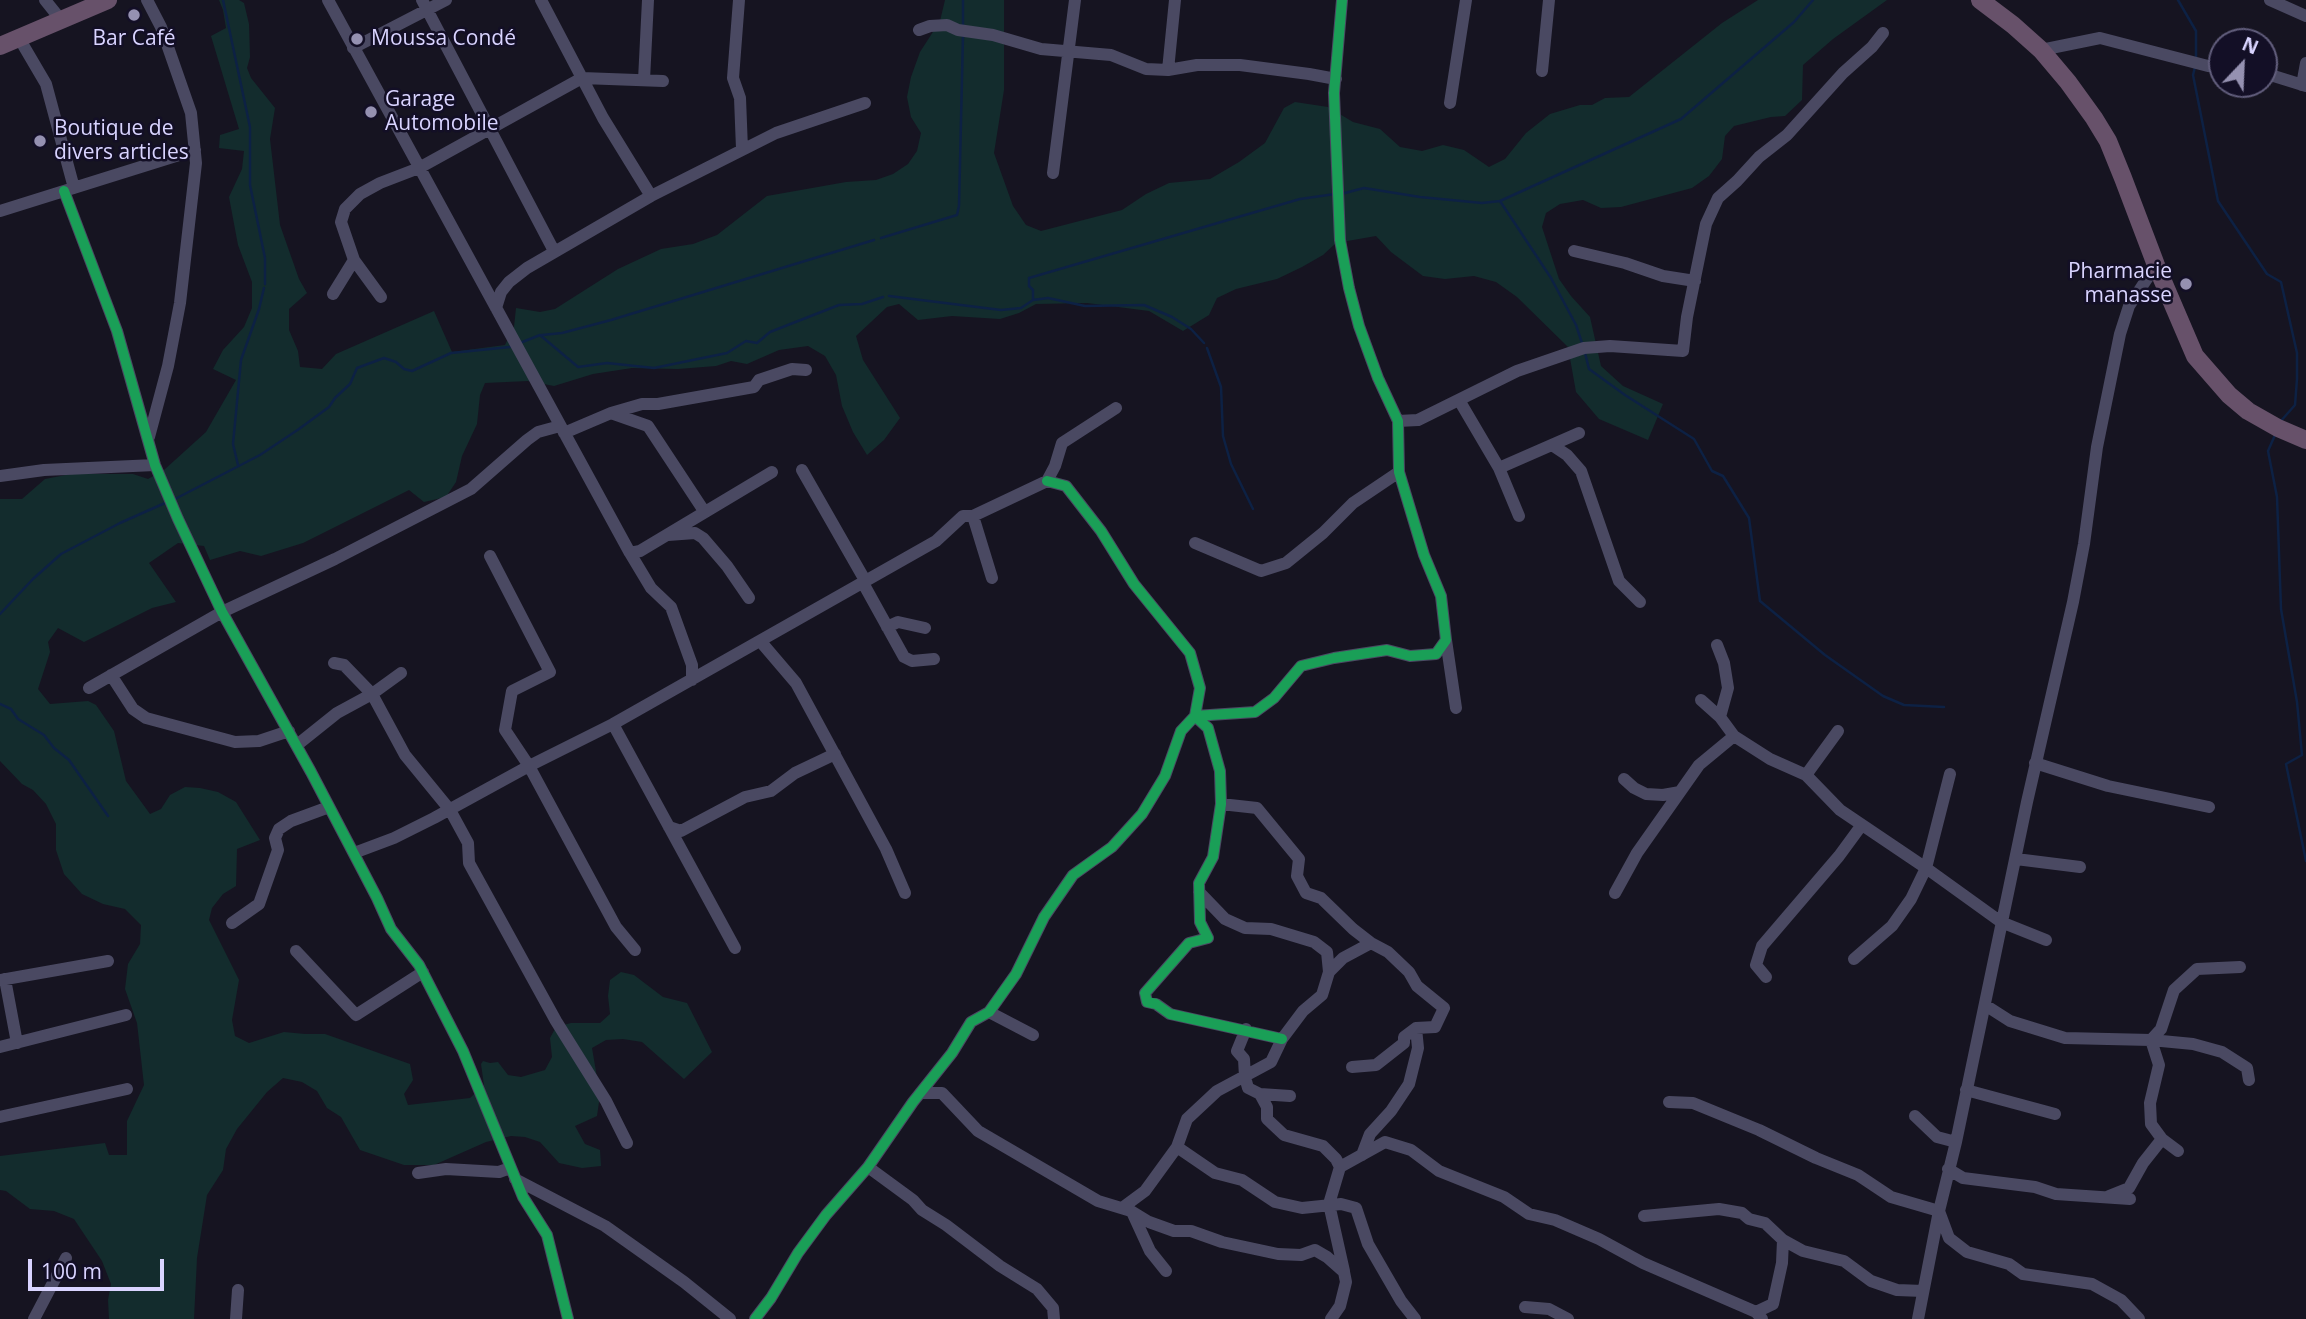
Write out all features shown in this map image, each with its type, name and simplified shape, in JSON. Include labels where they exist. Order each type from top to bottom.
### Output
[{"type":"highway","points":[[0,46],[108,0]]},
{"type":"highway","points":[[1980,0],[2041,50],[2068,82],[2108,141],[2195,356],[2210,375],[2248,411],[2306,440]]},
{"type":"street","points":[[45,0],[61,20]]},
{"type":"street","points":[[147,0],[161,27],[191,113],[196,163],[180,303],[168,366],[148,440]]},
{"type":"street","points":[[328,0],[630,553],[651,588],[671,607],[692,665],[692,680]]},
{"type":"street","points":[[353,48],[425,5],[446,0]]},
{"type":"street","points":[[541,0],[603,118],[651,196]]},
{"type":"street","points":[[645,80],[648,0]]},
{"type":"street","points":[[739,0],[733,78],[740,98],[742,149]]},
{"type":"street","points":[[1052,173],[1075,0]]},
{"type":"street","points":[[1168,70],[1175,0]]},
{"type":"street","points":[[1342,0],[1335,79],[1336,184],[1340,240],[1359,326],[1378,378],[1398,421],[1399,472],[1424,555],[1441,596],[1456,708]]},
{"type":"street","points":[[1450,103],[1466,0]]},
{"type":"street","points":[[1542,71],[1549,0]]},
{"type":"street","points":[[2270,0],[2306,16]]},
{"type":"street","points":[[425,5],[554,251]]},
{"type":"street","points":[[919,30],[947,25],[993,35],[1041,50],[1111,55],[1146,69],[1240,65],[1335,79]]},
{"type":"street","points":[[1398,421],[1418,420],[1517,371],[1584,348],[1610,346],[1683,351],[1686,317],[1706,224],[1718,198],[1738,181],[1759,157],[1787,135],[1883,33]]},
{"type":"street","points":[[19,37],[46,84],[69,189],[117,331],[155,465],[178,519],[222,612],[297,745],[391,929],[423,972],[463,1051],[523,1198],[547,1235],[568,1319]]},
{"type":"street","points":[[2041,50],[2100,38],[2208,66]]},
{"type":"street","points":[[2278,78],[2304,85],[2306,63]]},
{"type":"street","points":[[381,298],[354,260],[341,222],[345,209],[360,194],[419,168],[582,79],[663,81]]},
{"type":"street","points":[[496,308],[501,292],[509,282],[554,251],[651,196],[776,132],[865,103]]},
{"type":"street","points":[[0,211],[195,150]]},
{"type":"street","points":[[1574,251],[1663,276],[1695,281]]},
{"type":"street","points":[[332,294],[354,260]]},
{"type":"street","points":[[1918,1319],[1938,1211],[1956,1142],[2035,763],[2073,602],[2097,447],[2120,334],[2129,306],[2156,265]]},
{"type":"street","points":[[89,688],[222,612],[357,548],[471,489],[538,432],[562,429],[642,404],[658,404],[754,387],[760,380],[792,369],[806,370]]},
{"type":"street","points":[[1459,400],[1499,468],[1519,516]]},
{"type":"street","points":[[354,853],[394,838],[613,724],[936,541],[963,516],[973,516],[1047,481],[1062,443],[1116,408]]},
{"type":"street","points":[[611,413],[648,426],[704,511]]},
{"type":"street","points":[[1499,468],[1579,433]]},
{"type":"street","points":[[1552,445],[1567,455],[1581,471],[1619,581],[1640,602]]},
{"type":"street","points":[[0,476],[44,470],[155,465]]},
{"type":"street","points":[[802,470],[904,657],[912,662],[934,659]]},
{"type":"street","points":[[630,553],[640,551],[772,472]]},
{"type":"street","points":[[1195,543],[1261,571],[1286,564],[1353,503],[1399,472]]},
{"type":"street","points":[[755,1319],[819,1224],[868,1167],[952,1053],[971,1022],[989,1012],[1016,974],[1044,917],[1073,875],[1112,847],[1142,814],[1165,776],[1181,731],[1195,716],[1200,688],[1189,653],[1134,584],[1101,531],[1066,486],[1047,481]]},
{"type":"street","points":[[973,516],[992,578]]},
{"type":"street","points":[[664,536],[695,533],[703,538],[749,598]]},
{"type":"street","points":[[490,556],[550,672],[512,691],[505,730],[529,766],[616,927],[635,950]]},
{"type":"street","points":[[887,627],[898,622],[925,628]]},
{"type":"street","points":[[1195,716],[1255,712],[1274,698],[1301,666],[1387,650],[1410,656],[1436,654],[1446,640]]},
{"type":"street","points":[[761,642],[796,683],[886,849],[905,893]]},
{"type":"street","points":[[1717,645],[1724,663],[1728,688],[1720,718]]},
{"type":"street","points":[[334,663],[344,665],[372,694],[405,755],[450,810],[468,843],[469,863],[556,1021],[606,1101],[627,1143]]},
{"type":"street","points":[[297,745],[337,713],[372,694],[401,673]]},
{"type":"street","points":[[111,675],[134,709],[146,718],[235,742],[259,741],[289,731]]},
{"type":"street","points":[[1701,700],[1734,736],[1770,759],[1807,775],[1840,810],[1861,826],[1926,868],[2001,922],[2046,940]]},
{"type":"street","points":[[1195,716],[1208,728],[1220,771],[1221,804],[1213,857],[1199,883],[1200,922],[1208,938],[1189,943],[1145,993],[1147,1002],[1156,1004],[1170,1014],[1282,1039]]},
{"type":"street","points":[[613,724],[735,948]]},
{"type":"street","points":[[1807,775],[1838,731]]},
{"type":"street","points":[[1615,893],[1637,853],[1699,765],[1734,736]]},
{"type":"street","points":[[669,827],[681,831],[745,797],[771,790],[795,773],[835,754]]},
{"type":"street","points":[[2035,763],[2108,786],[2209,807]]},
{"type":"street","points":[[1854,960],[1892,926],[1911,900],[1926,868],[1950,774]]},
{"type":"street","points":[[1624,779],[1646,794],[1680,792]]},
{"type":"street","points":[[1221,804],[1257,808],[1299,859],[1297,876],[1306,893],[1321,898],[1371,943],[1388,952],[1409,972],[1417,986],[1444,1008],[1435,1027],[1416,1028],[1404,1037],[1404,1043]]},
{"type":"street","points":[[232,923],[259,904],[278,850],[275,838],[279,829],[291,821],[329,807]]},
{"type":"street","points":[[1766,977],[1756,965],[1762,946],[1839,856],[1861,826]]},
{"type":"street","points":[[2016,859],[2080,867]]},
{"type":"street","points":[[1126,1210],[1145,1191],[1177,1147],[1187,1119],[1217,1091],[1271,1062],[1282,1039],[1303,1012],[1322,995],[1329,972],[1327,952],[1314,942],[1272,929],[1245,928],[1225,919],[1199,892]]},
{"type":"street","points":[[1329,972],[1343,958],[1371,943]]},
{"type":"street","points":[[296,951],[356,1015],[423,972]]},
{"type":"street","points":[[17,1043],[2,979],[108,961]]},
{"type":"street","points":[[2151,1040],[2161,1029],[2174,990],[2197,969],[2241,967]]},
{"type":"street","points":[[1985,1005],[2010,1021],[2065,1038],[2151,1040],[2193,1044],[2222,1052],[2247,1068],[2249,1080]]},
{"type":"street","points":[[989,1012],[1033,1034]]},
{"type":"street","points":[[0,1047],[126,1015]]},
{"type":"street","points":[[1362,1155],[1370,1133],[1391,1111],[1409,1084],[1418,1048],[1416,1028]]},
{"type":"street","points":[[1246,1030],[1237,1051],[1244,1059],[1248,1088],[1260,1094],[1290,1096]]},
{"type":"street","points":[[2151,1040],[2159,1066],[2150,1102],[2151,1124],[2162,1139],[2178,1151]]},
{"type":"street","points":[[1404,1043],[1418,1048]]},
{"type":"street","points":[[1352,1067],[1376,1065],[1404,1043]]},
{"type":"street","points":[[937,1071],[942,1093],[978,1131],[1098,1201],[1174,1231],[1191,1231],[1223,1242],[1278,1254],[1301,1255],[1315,1251],[1327,1256],[1344,1272]]},
{"type":"street","points":[[0,1117],[127,1089]]},
{"type":"street","points":[[1966,1090],[2055,1114]]},
{"type":"street","points":[[920,1093],[942,1093]]},
{"type":"street","points":[[1260,1094],[1267,1107],[1267,1119],[1284,1135],[1323,1146],[1340,1167],[1329,1204],[1344,1272],[1345,1290],[1340,1306],[1331,1319]]},
{"type":"street","points":[[1669,1102],[1693,1103],[1726,1116],[1858,1175],[1891,1197],[1938,1211]]},
{"type":"street","points":[[1916,1116],[1937,1138],[1956,1142]]},
{"type":"street","points":[[1380,1121],[1385,1142]]},
{"type":"street","points":[[2107,1197],[2129,1188],[2143,1163],[2162,1139]]},
{"type":"street","points":[[1340,1167],[1385,1142],[1411,1150],[1439,1171],[1504,1197],[1529,1214],[1555,1220],[1588,1234],[1643,1263],[1759,1315],[1773,1304]]},
{"type":"street","points":[[1177,1147],[1214,1173],[1242,1180],[1275,1202],[1302,1208],[1341,1203],[1356,1208],[1368,1244],[1401,1301],[1415,1319]]},
{"type":"street","points":[[868,1167],[913,1199],[922,1210],[1037,1289],[1048,1299],[1055,1319]]},
{"type":"street","points":[[418,1173],[446,1168],[512,1173],[605,1226],[684,1282],[730,1319]]},
{"type":"street","points":[[1948,1170],[1963,1178],[2035,1187],[2056,1195],[2130,1199]]},
{"type":"street","points":[[1644,1216],[1719,1209],[1742,1213],[1749,1219],[1765,1223],[1783,1240],[1803,1251],[1844,1261],[1871,1280],[1897,1290],[1923,1291]]},
{"type":"street","points":[[1126,1210],[1136,1216],[1150,1251],[1166,1271]]},
{"type":"street","points":[[1938,1211],[1949,1238],[1967,1252],[2009,1264],[2023,1274],[2092,1284],[2121,1300],[2139,1319]]},
{"type":"street","points":[[1769,1319],[1782,1263],[1783,1240]]},
{"type":"street","points":[[1782,1263],[1803,1251]]},
{"type":"street","points":[[34,1319],[66,1258]]},
{"type":"street","points":[[236,1319],[238,1290]]},
{"type":"street","points":[[1525,1307],[1549,1309],[1568,1319]]},
{"type":"green space","points":[[219,0],[239,0],[244,3],[249,24],[250,57],[247,68],[251,78],[275,108],[270,139],[280,225],[299,279],[307,293],[289,309],[289,330],[298,351],[300,367],[322,369],[336,354],[434,311],[452,352],[505,345],[514,327],[516,308],[540,312],[555,309],[618,269],[661,249],[693,244],[717,235],[767,196],[846,182],[876,180],[893,174],[908,164],[917,151],[921,133],[911,117],[907,97],[920,52],[940,21],[945,0],[1004,0],[1004,90],[994,153],[1013,206],[1026,225],[1041,231],[1122,210],[1169,183],[1210,179],[1265,143],[1284,108],[1295,102],[1328,107],[1353,122],[1380,129],[1400,147],[1422,151],[1443,145],[1464,150],[1489,167],[1505,159],[1526,133],[1550,114],[1580,105],[1592,105],[1605,98],[1629,97],[1722,23],[1758,0],[1887,0],[1833,39],[1803,65],[1802,100],[1785,116],[1734,126],[1725,136],[1722,159],[1709,176],[1692,188],[1621,207],[1601,208],[1583,200],[1560,204],[1546,213],[1542,227],[1559,279],[1590,317],[1601,366],[1623,386],[1663,404],[1648,440],[1599,419],[1576,392],[1568,347],[1517,297],[1496,282],[1474,276],[1445,279],[1423,276],[1391,252],[1376,236],[1336,243],[1323,255],[1277,279],[1236,289],[1217,298],[1209,315],[1183,331],[1149,311],[1087,303],[1036,304],[1000,319],[952,316],[918,320],[899,304],[887,307],[856,336],[863,360],[900,418],[884,440],[867,455],[842,406],[836,375],[825,356],[808,346],[779,350],[747,364],[731,361],[716,366],[678,369],[632,368],[593,374],[554,386],[528,381],[485,383],[480,395],[477,424],[462,456],[456,482],[446,497],[424,502],[409,490],[303,543],[261,556],[240,551],[210,560],[204,546],[178,543],[149,563],[176,602],[152,608],[84,642],[58,628],[48,642],[50,652],[38,689],[50,704],[88,701],[96,705],[114,731],[126,781],[150,814],[161,809],[170,795],[185,787],[218,792],[236,802],[260,840],[237,849],[236,886],[223,894],[212,908],[209,920],[239,980],[232,1020],[235,1036],[249,1043],[284,1032],[325,1034],[410,1064],[413,1080],[404,1094],[408,1105],[470,1098],[484,1085],[481,1064],[483,1061],[498,1062],[508,1075],[521,1077],[545,1070],[552,1057],[550,1038],[556,1027],[571,1023],[600,1023],[610,1014],[610,980],[621,972],[634,975],[663,997],[687,1003],[712,1052],[684,1079],[642,1042],[606,1040],[592,1048],[600,1095],[597,1116],[575,1126],[585,1144],[600,1150],[601,1166],[582,1168],[559,1163],[540,1142],[511,1136],[486,1142],[434,1165],[404,1165],[360,1150],[341,1117],[327,1108],[317,1091],[302,1082],[283,1078],[267,1092],[237,1129],[226,1149],[223,1170],[207,1195],[197,1258],[194,1319],[109,1319],[111,1284],[102,1261],[74,1219],[54,1211],[30,1209],[6,1191],[0,1190],[0,1156],[105,1143],[109,1155],[127,1155],[127,1121],[144,1085],[137,1023],[125,989],[128,964],[140,944],[141,925],[125,909],[103,904],[82,894],[64,874],[56,850],[56,824],[46,804],[0,761],[0,499],[22,499],[45,479],[71,474],[133,474],[148,479],[164,470],[206,432],[236,380],[213,369],[223,350],[244,327],[252,308],[252,282],[238,245],[229,197],[242,169],[244,151],[219,148],[220,135],[239,129],[211,36],[226,28]]},
{"type":"waterway","points":[[223,0],[250,127],[250,185],[265,258],[265,284]]},
{"type":"waterway","points":[[963,0],[963,28]]},
{"type":"waterway","points":[[1341,194],[1364,188],[1482,203],[1500,201],[1681,119],[1794,22],[1813,0]]},
{"type":"waterway","points":[[2178,0],[2196,31],[2196,60]]},
{"type":"waterway","points":[[881,238],[957,215],[963,35]]},
{"type":"waterway","points":[[2195,67],[2193,75],[2218,201],[2267,274],[2281,282],[2297,353],[2297,379],[2295,405],[2280,422]]},
{"type":"waterway","points":[[1033,300],[1029,278],[1300,199],[1335,194]]},
{"type":"waterway","points":[[1500,201],[1551,278],[1576,325],[1582,343]]},
{"type":"waterway","points":[[542,335],[562,333],[611,320],[874,240]]},
{"type":"waterway","points":[[238,465],[233,444],[241,360],[264,288]]},
{"type":"waterway","points":[[889,296],[1001,310],[1021,308],[1033,300],[1048,298],[1085,306],[1144,305],[1191,329],[1204,343]]},
{"type":"waterway","points":[[520,343],[540,335],[578,367],[607,363],[654,368],[727,353],[746,341],[757,343],[770,332],[839,305],[862,304],[883,297]]},
{"type":"waterway","points":[[175,499],[260,455],[299,429],[329,407],[350,384],[357,368],[384,358],[412,371],[451,353],[510,347]]},
{"type":"waterway","points":[[1207,348],[1221,387],[1223,436],[1231,464],[1253,509]]},
{"type":"waterway","points":[[1585,353],[1589,369],[1694,439],[1712,471],[1723,476],[1749,518],[1760,601],[1825,655],[1883,696],[1904,705],[1944,707]]},
{"type":"waterway","points":[[2275,435],[2268,451],[2277,497],[2281,609],[2297,702],[2302,755],[2286,764],[2306,861]]},
{"type":"waterway","points":[[0,614],[61,554],[165,503]]},
{"type":"waterway","points":[[0,704],[11,709],[18,719],[44,735],[54,748],[69,760],[108,816]]},
{"type":"cycle path","points":[[1047,481],[1066,486],[1101,531],[1134,584],[1190,653],[1200,688],[1195,716],[1255,712],[1274,698],[1301,666],[1387,650],[1410,656],[1436,654],[1446,640],[1441,596],[1424,555],[1399,472],[1398,421],[1378,378],[1359,326],[1340,240],[1334,93],[1342,0]]},
{"type":"cycle path","points":[[64,191],[117,331],[155,465],[178,519],[222,612],[311,772],[391,929],[419,965],[463,1051],[523,1197],[547,1235],[568,1319]]},
{"type":"cycle path","points":[[755,1319],[798,1253],[826,1215],[868,1167],[913,1102],[952,1053],[971,1022],[989,1012],[1016,974],[1044,917],[1073,875],[1112,847],[1142,814],[1165,776],[1181,731],[1195,716],[1208,728],[1220,771],[1221,804],[1213,857],[1199,883],[1200,922],[1208,938],[1189,943],[1145,993],[1147,1002],[1156,1004],[1170,1014],[1282,1039]]},
{"type":"place","name":"Bar Café","points":[[134,15]]},
{"type":"place","name":"Moussa Condé","points":[[357,39]]},
{"type":"place","name":"Garage Automobile","points":[[371,112]]},
{"type":"place","name":"Boutique de divers articles","points":[[40,141]]},
{"type":"place","name":"Pharmacie manasse","points":[[2186,284]]}]
